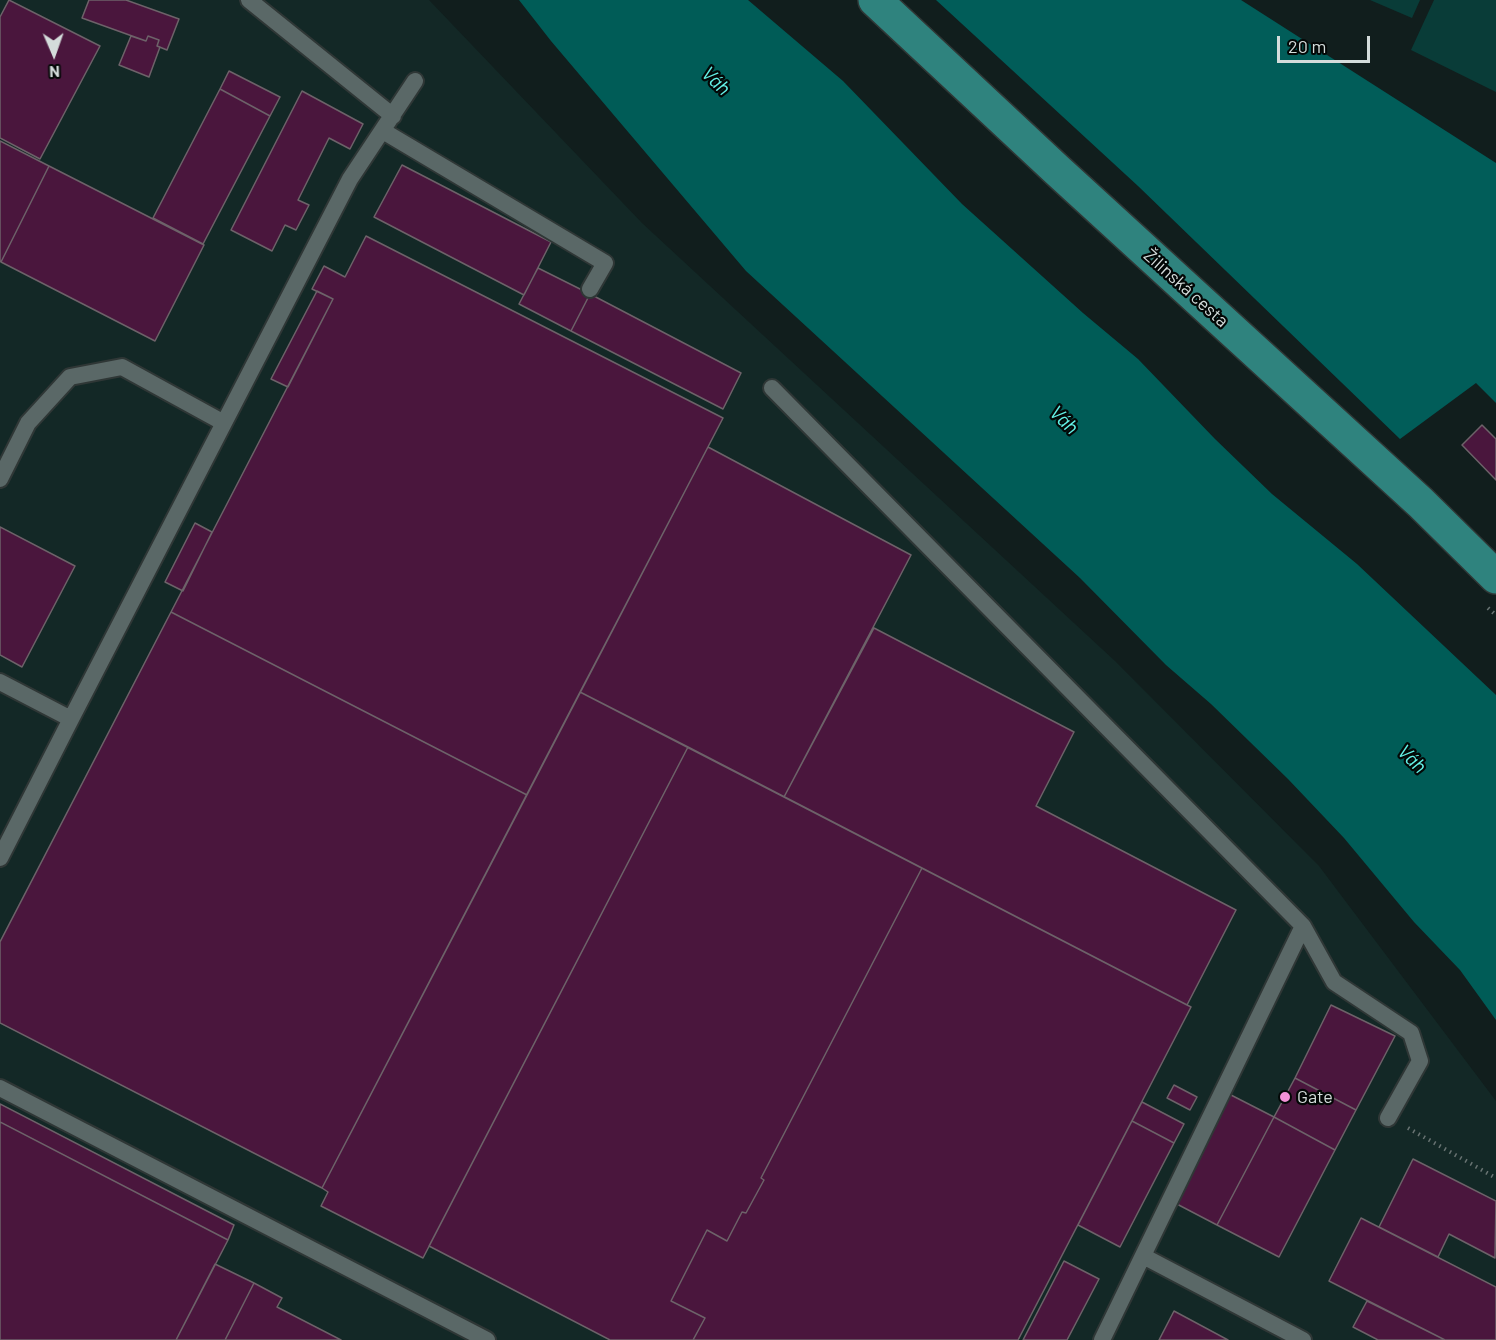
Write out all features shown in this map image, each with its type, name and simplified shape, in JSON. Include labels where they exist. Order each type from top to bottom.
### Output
[{"type":"main road","name":"Žilinská cesta","points":[[875,0],[1421,502],[1496,577]]},
{"type":"lane","points":[[249,0],[393,116]]},
{"type":"lane","points":[[0,858],[350,179],[415,81]]},
{"type":"lane","points":[[383,131],[604,263],[590,289]]},
{"type":"lane","points":[[0,479],[28,423],[70,377],[122,367],[224,423]]},
{"type":"lane","points":[[772,387],[1303,926],[1334,982],[1411,1033],[1420,1061],[1388,1118]]},
{"type":"lane","points":[[0,682],[71,719]]},
{"type":"lane","points":[[1102,1340],[1303,926]]},
{"type":"lane","points":[[0,1088],[487,1340]]},
{"type":"lane","points":[[1143,1256],[1303,1340]]},
{"type":"path","points":[[1388,1118],[1496,1178]]},
{"type":"shaded area","points":[[0,0],[429,0],[642,223],[1115,661],[1319,866],[1496,1101],[1496,1340],[0,1340]]},
{"type":"shaded area","points":[[936,0],[1241,0],[1496,163],[1496,403],[1476,383],[1400,439],[1138,186]]},
{"type":"shaded area","points":[[1370,0],[1420,0],[1412,18]]},
{"type":"shaded area","points":[[1434,0],[1496,0],[1496,92],[1411,50]]},
{"type":"water","name":"Váh","points":[[519,0],[748,0],[843,81],[962,204],[1083,313],[1138,359],[1272,494],[1357,564],[1496,695],[1496,1020],[1460,970],[1414,922],[1344,838],[1288,779],[1211,704],[1166,665],[1080,578],[746,271]]},
{"type":"building","points":[[9,0],[100,46],[40,159],[0,138],[0,17]]},
{"type":"building","points":[[89,0],[126,0],[179,19],[167,50],[157,46],[159,40],[148,36],[146,41],[82,18]]},
{"type":"building","points":[[131,36],[146,41],[148,36],[159,40],[157,46],[160,47],[149,77],[119,65]]},
{"type":"building","points":[[229,71],[280,97],[270,116],[220,89]]},
{"type":"building","points":[[220,89],[270,116],[203,244],[153,218]]},
{"type":"building","points":[[302,91],[363,124],[350,149],[329,138],[298,200],[309,205],[296,230],[285,225],[272,251],[231,230]]},
{"type":"building","points":[[0,141],[49,166],[1,262],[0,261]]},
{"type":"building","points":[[402,165],[551,242],[524,295],[374,217]]},
{"type":"building","points":[[49,166],[204,245],[155,341],[1,262]]},
{"type":"building","points":[[366,236],[723,418],[527,795],[171,612],[333,299],[312,289],[324,266],[345,277]]},
{"type":"building","points":[[538,268],[590,294],[571,331],[519,304]]},
{"type":"building","points":[[317,291],[333,299],[288,387],[271,379]]},
{"type":"building","points":[[590,294],[741,373],[723,409],[571,331]]},
{"type":"building","points":[[1482,425],[1496,439],[1496,480],[1462,445]]},
{"type":"building","points":[[708,447],[911,555],[784,797],[580,692]]},
{"type":"building","points":[[195,523],[212,532],[183,591],[165,582]]},
{"type":"building","points":[[0,527],[75,566],[22,667],[0,655]]},
{"type":"building","points":[[171,612],[527,795],[322,1188],[0,1023],[0,942]]},
{"type":"building","points":[[874,628],[1074,732],[1036,806],[1236,910],[1187,1005],[784,797]]},
{"type":"building","points":[[580,692],[688,747],[423,1258],[321,1206],[328,1192],[322,1188]]},
{"type":"building","points":[[688,747],[922,868],[761,1178],[764,1180],[746,1213],[742,1212],[727,1241],[707,1230],[671,1301],[705,1318],[693,1340],[610,1340],[429,1246]]},
{"type":"building","points":[[922,868],[1191,1007],[1018,1340],[693,1340],[705,1318],[671,1301],[707,1230],[727,1241],[742,1212],[746,1213],[764,1180],[761,1178]]},
{"type":"building","points":[[1331,1005],[1395,1036],[1356,1110],[1295,1078]]},
{"type":"building","points":[[1295,1078],[1356,1110],[1335,1150],[1274,1117]]},
{"type":"building","points":[[1174,1085],[1197,1097],[1190,1110],[1167,1098]]},
{"type":"building","points":[[1229,1094],[1274,1117],[1217,1225],[1173,1202]]},
{"type":"building","points":[[1142,1102],[1184,1124],[1174,1143],[1132,1121]]},
{"type":"building","points":[[0,1104],[234,1225],[228,1240],[0,1122]]},
{"type":"building","points":[[1274,1117],[1335,1150],[1279,1257],[1217,1225]]},
{"type":"building","points":[[1132,1121],[1174,1143],[1120,1247],[1078,1225]]},
{"type":"building","points":[[0,1122],[228,1240],[176,1340],[0,1340]]},
{"type":"building","points":[[1413,1159],[1496,1201],[1495,1258],[1449,1234],[1438,1257],[1379,1227]]},
{"type":"building","points":[[1361,1218],[1496,1287],[1496,1340],[1445,1340],[1329,1281]]},
{"type":"building","points":[[1064,1261],[1099,1279],[1067,1340],[1023,1340]]},
{"type":"building","points":[[215,1264],[254,1283],[225,1340],[176,1340]]},
{"type":"building","points":[[254,1283],[282,1298],[277,1307],[341,1340],[225,1340]]},
{"type":"building","points":[[1367,1301],[1445,1340],[1378,1340],[1353,1327]]},
{"type":"building","points":[[1174,1311],[1228,1340],[1159,1340]]},
{"type":"place","name":"Gate","points":[[1285,1097]]}]
